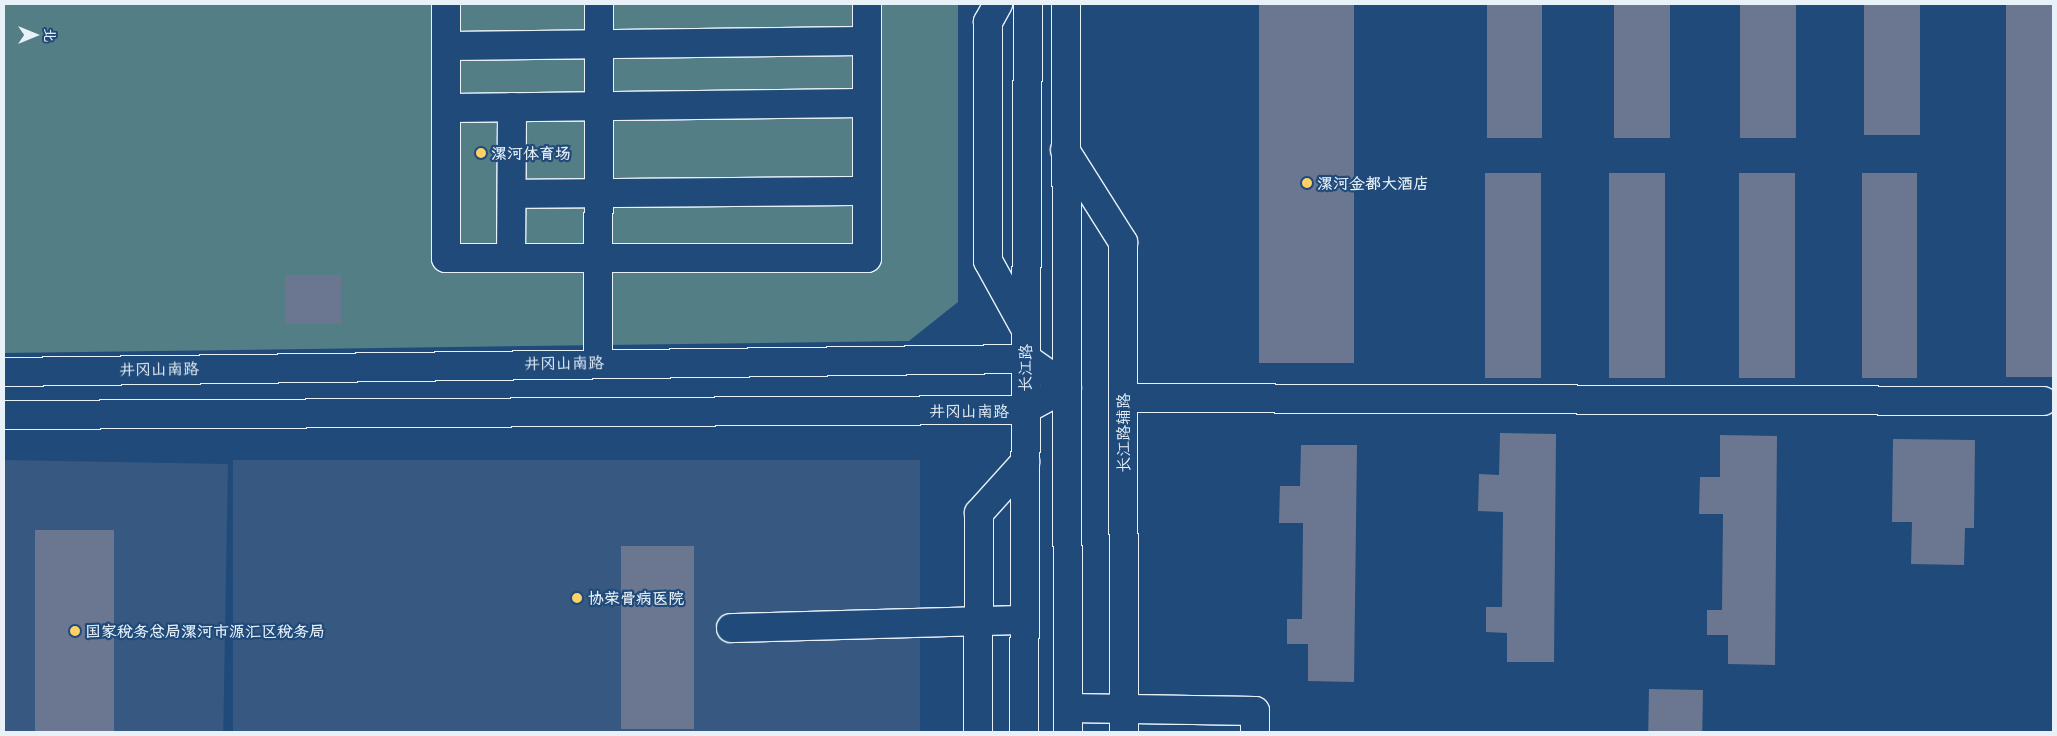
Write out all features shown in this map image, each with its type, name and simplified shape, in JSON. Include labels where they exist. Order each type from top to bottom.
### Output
[{"type":"street","points":[[446,4],[446,258],[867,258],[867,4]]},
{"type":"street","points":[[598,362],[599,4]]},
{"type":"street","points":[[998,4],[988,22],[988,261],[1026,328]]},
{"type":"street","name":"长江路","points":[[1024,732],[1024,410],[1027,359],[1028,4]]},
{"type":"street","points":[[1066,4],[1068,720],[1124,721],[1255,711],[1254,732]]},
{"type":"street","points":[[446,46],[867,40]]},
{"type":"street","points":[[446,108],[867,103]]},
{"type":"street","points":[[511,258],[512,108]]},
{"type":"street","name":"长江路辅路","points":[[1065,150],[1123,242],[1124,721]]},
{"type":"street","points":[[512,194],[867,191]]},
{"type":"street","points":[[1027,359],[1067,387]]},
{"type":"street","name":"井冈山南路","points":[[4,372],[598,362],[1027,359]]},
{"type":"street","name":"井冈山南路","points":[[4,415],[1024,410],[1067,387]]},
{"type":"street","points":[[1123,398],[2042,401]]},
{"type":"street","points":[[978,732],[979,513],[1025,462]]},
{"type":"street","points":[[731,628],[1024,620]]},
{"type":"shaded area","points":[[4,460],[228,464],[223,732],[4,732]]},
{"type":"shaded area","name":"协荣骨病医院","points":[[233,460],[920,460],[920,732],[233,732]]},
{"type":"green space","name":"漯河体育场","points":[[4,4],[958,4],[958,302],[909,341],[4,353]]},
{"type":"building","name":"漯河金都大酒店","points":[[1259,4],[1354,4],[1354,363],[1259,363]]},
{"type":"building","points":[[1487,4],[1542,4],[1542,138],[1487,138]]},
{"type":"building","points":[[1614,4],[1670,4],[1670,138],[1614,138]]},
{"type":"building","points":[[1740,4],[1796,4],[1796,138],[1740,138]]},
{"type":"building","points":[[1864,4],[1920,4],[1920,135],[1864,135]]},
{"type":"building","points":[[2006,4],[2053,4],[2053,377],[2006,377]]},
{"type":"building","points":[[1485,173],[1541,173],[1541,378],[1485,378]]},
{"type":"building","points":[[1609,173],[1665,173],[1665,378],[1609,378]]},
{"type":"building","points":[[1739,173],[1795,173],[1795,378],[1739,378]]},
{"type":"building","points":[[1862,173],[1917,173],[1917,378],[1862,378]]},
{"type":"building","points":[[285,275],[341,275],[341,324],[285,324]]},
{"type":"building","points":[[1500,433],[1556,434],[1554,662],[1507,662],[1507,633],[1486,632],[1486,607],[1502,607],[1503,512],[1478,511],[1479,474],[1499,475]]},
{"type":"building","points":[[1720,435],[1777,436],[1775,665],[1728,664],[1728,635],[1707,635],[1707,610],[1722,610],[1723,514],[1699,514],[1700,477],[1720,477]]},
{"type":"building","points":[[1893,439],[1975,440],[1974,528],[1965,528],[1964,565],[1911,564],[1912,522],[1892,522]]},
{"type":"building","points":[[1301,445],[1357,445],[1354,682],[1308,681],[1308,644],[1287,644],[1287,619],[1302,619],[1303,523],[1279,523],[1280,486],[1300,486]]},
{"type":"building","name":"国家税务总局漯河市源汇区税务局","points":[[35,530],[114,530],[114,732],[35,732]]},
{"type":"building","points":[[621,546],[694,546],[694,729],[621,729]]},
{"type":"building","points":[[1649,689],[1703,690],[1702,732],[1648,732]]},
{"type":"place","name":"漯河体育场","points":[[481,153]]},
{"type":"place","name":"漯河金都大酒店","points":[[1307,183]]},
{"type":"place","name":"协荣骨病医院","points":[[577,598]]},
{"type":"place","name":"国家税务总局漯河市源汇区税务局","points":[[75,631]]}]
